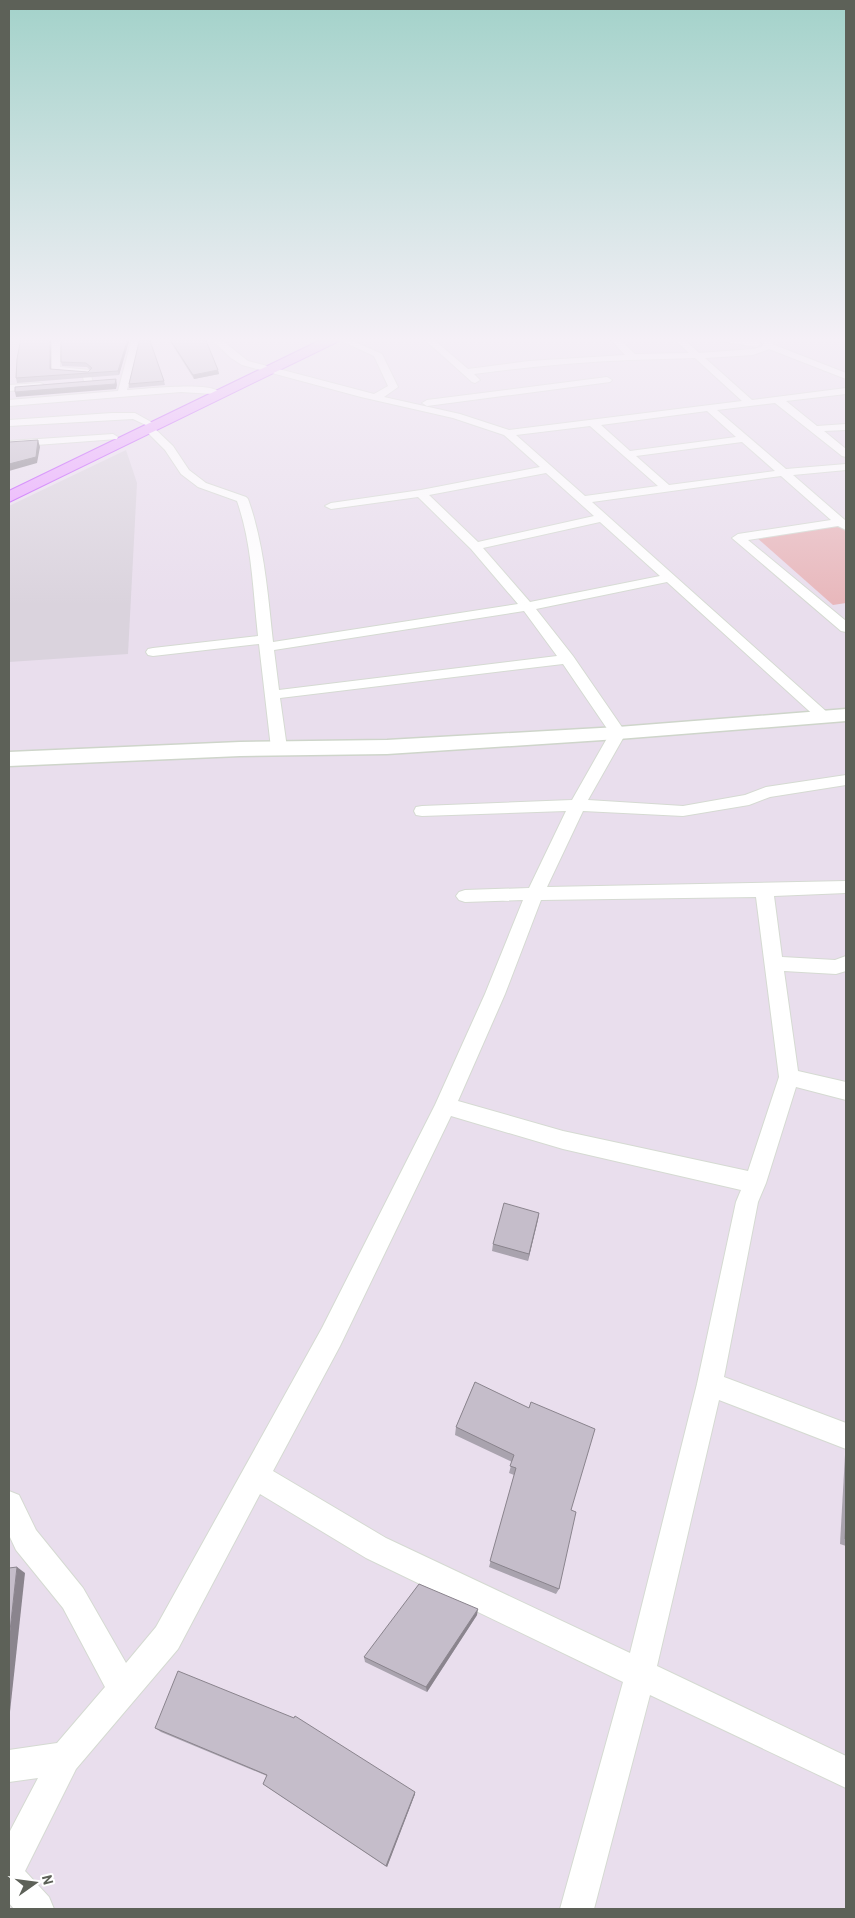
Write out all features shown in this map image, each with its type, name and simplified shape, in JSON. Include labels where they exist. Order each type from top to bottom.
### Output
[{"type":"main road","points":[[9,489],[113,437],[143,428]]},
{"type":"main road","points":[[9,497],[145,428]]},
{"type":"street","points":[[149,428],[169,448],[185,472],[202,485],[242,499],[249,518],[267,643],[279,748]]},
{"type":"street","points":[[493,428],[508,432],[551,428]]},
{"type":"street","points":[[599,428],[667,489]]},
{"type":"street","points":[[731,428],[843,525]]},
{"type":"street","points":[[815,429],[838,428]]},
{"type":"street","points":[[815,429],[846,454]]},
{"type":"street","points":[[508,432],[823,716]]},
{"type":"street","points":[[9,444],[113,437]]},
{"type":"street","points":[[628,454],[744,439]]},
{"type":"street","points":[[582,500],[783,473],[846,467]]},
{"type":"street","points":[[331,506],[421,493],[548,469]]},
{"type":"street","points":[[421,493],[476,546],[568,659],[618,733]]},
{"type":"street","points":[[476,546],[602,518]]},
{"type":"street","points":[[843,525],[738,538],[846,628]]},
{"type":"street","points":[[153,652],[267,643],[526,607],[670,578]]},
{"type":"street","points":[[273,695],[568,659]]},
{"type":"street","points":[[9,759],[279,748],[387,747],[618,733],[846,715]]},
{"type":"street","points":[[9,1867],[64,1758],[167,1638],[331,1337],[445,1106],[495,994],[535,893],[577,805],[618,733]]},
{"type":"street","points":[[422,811],[577,805],[683,811],[742,802],[766,792],[846,780]]},
{"type":"street","points":[[465,896],[535,893],[764,891],[846,887]]},
{"type":"street","points":[[577,1909],[640,1675],[710,1384],[747,1202],[756,1183],[789,1077],[764,891]]},
{"type":"street","points":[[774,963],[836,967],[846,963]]},
{"type":"street","points":[[789,1077],[846,1091]]},
{"type":"street","points":[[445,1106],[563,1140],[756,1183]]},
{"type":"street","points":[[710,1384],[846,1436]]},
{"type":"street","points":[[255,1476],[376,1548],[846,1772]]},
{"type":"street","points":[[9,1505],[26,1540],[73,1598],[123,1690]]},
{"type":"street","points":[[9,1766],[64,1758]]},
{"type":"street","points":[[9,1878],[38,1909]]},
{"type":"shaded area","points":[[126,450],[137,483],[128,654],[9,662],[9,506]]},
{"type":"shaded area","points":[[839,524],[846,531],[846,603],[833,605],[756,537]]},
{"type":"building","points":[[38,440],[36,457],[9,464],[9,442]]},
{"type":"building","points":[[504,1203],[539,1213],[529,1254],[493,1244]]},
{"type":"building","points":[[475,1382],[529,1408],[531,1402],[595,1429],[571,1510],[576,1512],[559,1589],[490,1561],[516,1468],[510,1466],[514,1455],[456,1427]]},
{"type":"building","points":[[17,1567],[9,1640],[9,1568]]},
{"type":"building","points":[[419,1584],[478,1609],[426,1687],[364,1657]]},
{"type":"building","points":[[178,1671],[294,1718],[295,1716],[415,1792],[386,1866],[263,1784],[267,1775],[155,1728]]}]
